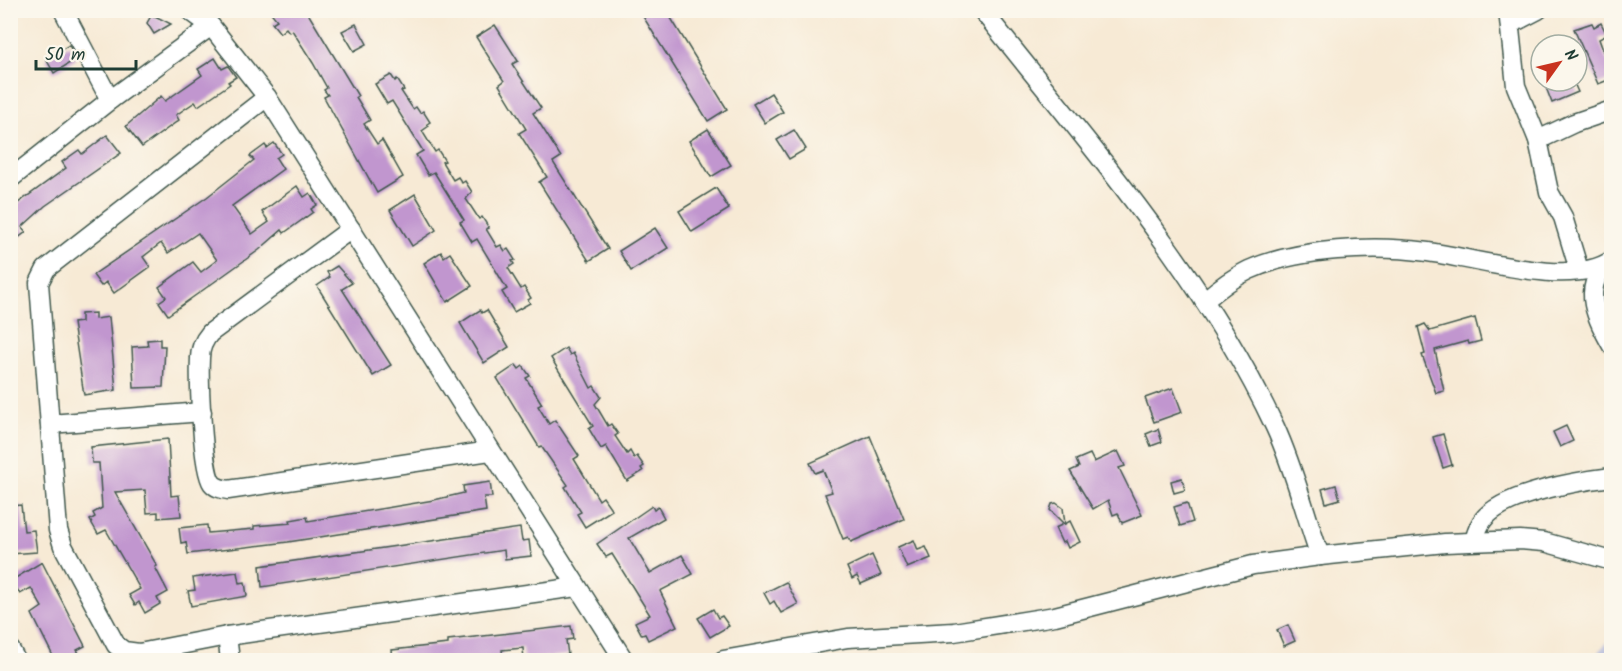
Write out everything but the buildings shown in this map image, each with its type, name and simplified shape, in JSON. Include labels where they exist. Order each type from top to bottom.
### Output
[{"type":"street","points":[[63,10],[110,100]]},
{"type":"street","points":[[189,10],[211,26],[267,97],[624,660]]},
{"type":"street","points":[[982,10],[1085,138],[1228,337],[1276,429],[1320,556]]},
{"type":"street","points":[[1538,10],[1509,17],[1516,86],[1538,140],[1549,192],[1563,217],[1579,270]]},
{"type":"street","points":[[10,180],[110,100],[211,26]]},
{"type":"street","points":[[267,97],[46,269],[39,283],[58,530],[63,546],[116,645],[124,651],[139,653],[227,636],[577,587]]},
{"type":"street","points":[[1538,140],[1574,123],[1611,110]]},
{"type":"street","points":[[351,229],[205,339],[200,356],[207,473],[218,488],[228,490],[490,451]]},
{"type":"street","points":[[1204,301],[1234,278],[1266,264],[1302,256],[1352,250],[1410,250],[1532,271],[1579,270],[1609,262]]},
{"type":"street","points":[[1609,262],[1597,273],[1592,297],[1595,311],[1611,346]]},
{"type":"street","points":[[50,424],[202,412]]},
{"type":"street","points":[[1474,541],[1481,521],[1503,505],[1559,485],[1611,477]]},
{"type":"street","points":[[723,660],[848,638],[954,632],[1055,616],[1253,564],[1320,556],[1474,541],[1544,542],[1611,561]]},
{"type":"street","points":[[227,636],[230,660]]},
{"type":"street","points":[[10,649],[16,660]]},
{"type":"shaded area","points":[[1611,637],[1611,660],[1592,660]]}]
